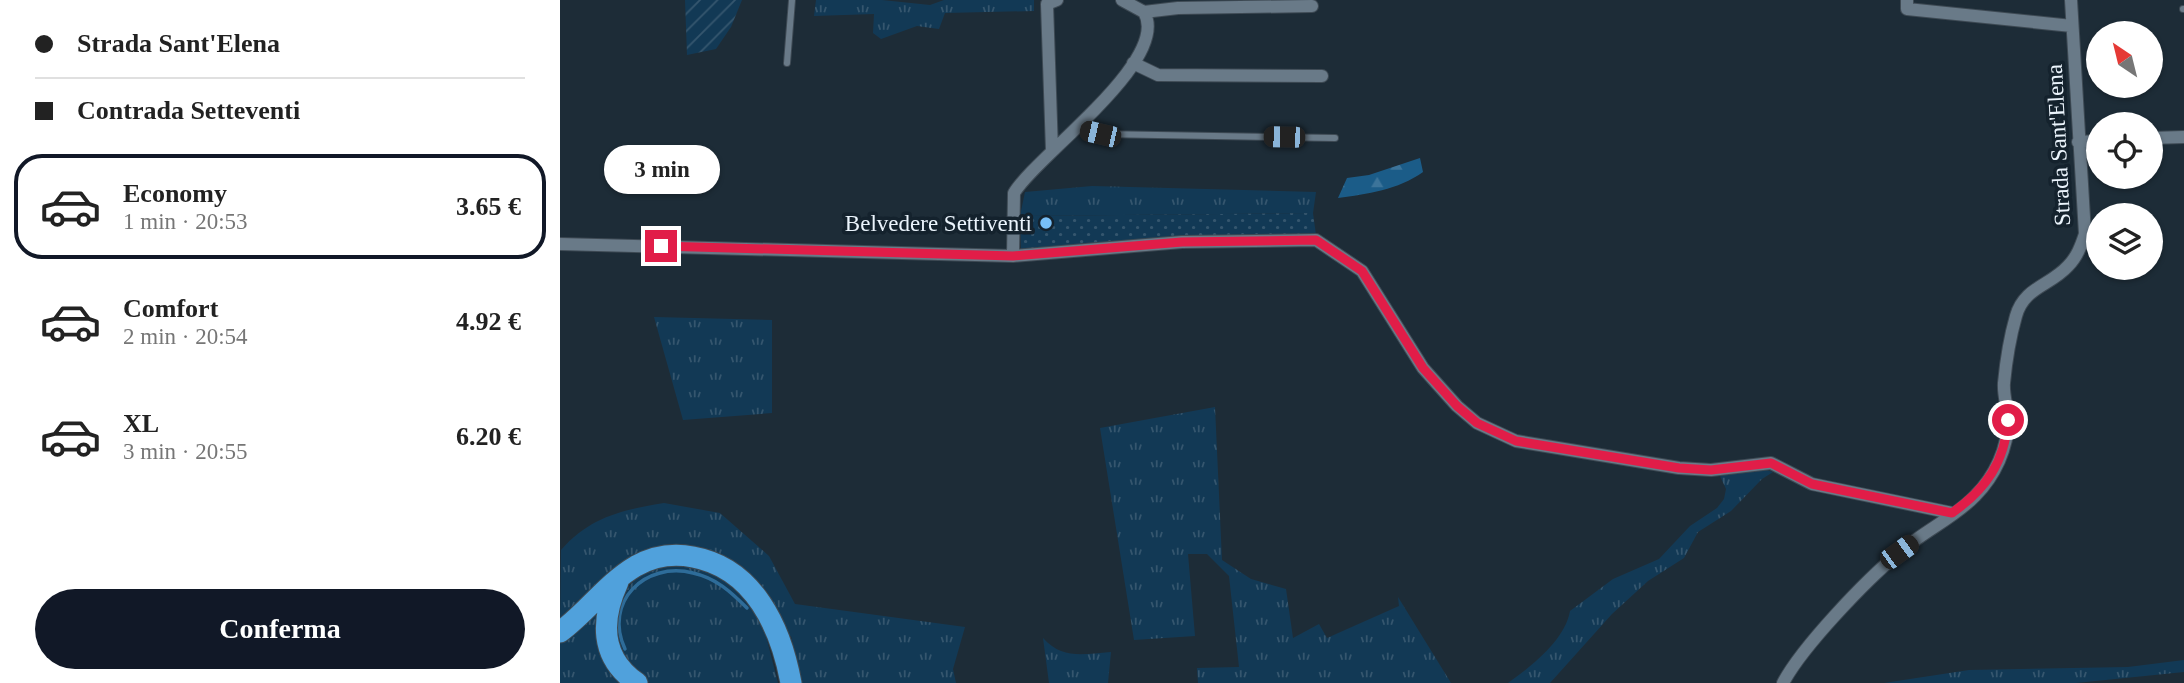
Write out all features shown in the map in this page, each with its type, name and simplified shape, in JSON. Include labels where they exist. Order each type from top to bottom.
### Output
[{"type":"highway","points":[[560,632],[619,580],[644,562],[668,555],[710,561],[731,571],[766,609],[780,639],[791,683]]},
{"type":"highway","points":[[619,580],[607,608],[605,634],[614,660],[637,683]]},
{"type":"street","points":[[1052,152],[1047,4],[1057,0]]},
{"type":"street","points":[[1122,0],[1144,12],[1178,8],[1312,6]]},
{"type":"street","points":[[1908,0],[1907,9],[2072,26]]},
{"type":"street","name":"Strada Sant'Elena","points":[[1783,683],[1803,653],[1872,578],[1899,552],[1974,498],[1993,475],[2007,440],[2008,420],[2004,386],[2016,314],[2024,298],[2034,288],[2067,267],[2079,252],[2085,234],[2071,0]]},
{"type":"street","points":[[1013,256],[1014,193],[1106,99],[1133,63],[1148,35],[1149,26],[1144,12]]},
{"type":"street","points":[[1133,63],[1158,75],[1322,76]]},
{"type":"street","points":[[2163,138],[2184,137]]},
{"type":"street","points":[[2078,142],[2086,142]]},
{"type":"street","points":[[560,244],[1013,256],[1182,242],[1318,241],[1362,271],[1423,368],[1457,406],[1477,423],[1516,441],[1679,468],[1711,470],[1771,463],[1812,484],[1952,513]]},
{"type":"lane","points":[[788,63],[792,0]]},
{"type":"lane","points":[[1076,128],[1100,134],[1335,138]]},
{"type":"green space","points":[[685,0],[742,0],[731,27],[716,49],[687,55]]},
{"type":"green space","points":[[816,0],[882,0],[930,5],[944,0],[1034,0],[1034,11],[945,13],[939,29],[917,26],[881,39],[873,33],[874,14],[814,16]]},
{"type":"green space","points":[[1420,158],[1423,172],[1403,183],[1371,193],[1338,198],[1347,178],[1369,175]]},
{"type":"green space","points":[[1092,186],[1316,192],[1313,213],[1020,216],[1025,192]]},
{"type":"green space","points":[[1313,213],[1316,235],[1021,249],[1020,216]]},
{"type":"green space","points":[[654,317],[772,320],[772,413],[683,420]]},
{"type":"green space","points":[[1215,407],[1222,560],[1251,579],[1286,589],[1293,638],[1319,624],[1327,638],[1399,606],[1398,597],[1451,683],[1198,683],[1197,668],[1239,667],[1229,576],[1207,554],[1188,554],[1195,636],[1134,640],[1100,428]]},
{"type":"green space","points":[[1758,468],[1773,472],[1762,479],[1731,511],[1698,532],[1684,558],[1648,581],[1612,614],[1550,683],[1508,683],[1555,642],[1570,611],[1613,579],[1659,559],[1690,526],[1717,508],[1724,499],[1726,489],[1719,474]]},
{"type":"green space","points":[[664,503],[720,513],[769,556],[795,604],[965,627],[953,669],[956,683],[802,683],[791,636],[786,636],[723,556],[683,544],[660,546],[631,556],[560,625],[561,550],[595,522],[621,512]]},
{"type":"green space","points":[[666,565],[701,570],[728,583],[739,593],[768,634],[766,636],[778,683],[650,683],[635,673],[612,635],[619,609],[633,582]]},
{"type":"green space","points":[[595,605],[626,683],[560,683],[560,639]]},
{"type":"green space","points":[[1043,638],[1066,653],[1111,652],[1108,683],[1049,683]]},
{"type":"green space","points":[[2184,660],[2184,672],[2076,683],[1884,683],[1969,670],[2128,667]]},
{"type":"waterway","points":[[625,649],[620,632],[624,601],[645,579],[659,573],[675,571],[709,578],[723,586],[747,608]]},
{"type":"place","name":"Belvedere Settiventi","points":[[1046,223]]},
{"type":"route","points":[[661,246],[1013,256],[1182,242],[1316,240],[1362,271],[1423,368],[1457,406],[1477,423],[1516,441],[1609,459],[1679,468],[1711,470],[1771,463],[1812,484],[1918,509],[1952,513],[1974,498],[1993,475],[2007,440],[2008,420]]}]
